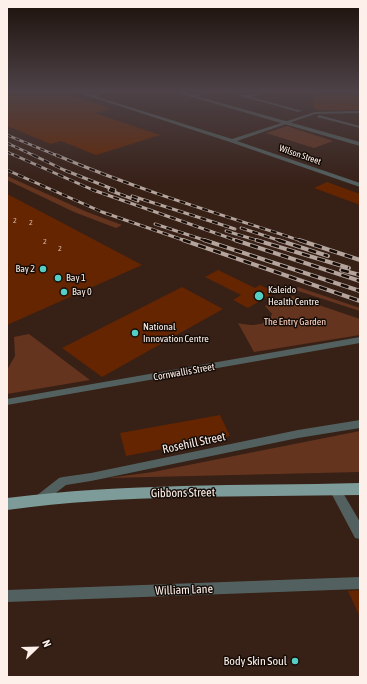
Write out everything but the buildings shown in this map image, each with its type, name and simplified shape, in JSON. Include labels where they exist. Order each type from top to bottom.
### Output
[{"type":"main road","name":"Gibbons Street","points":[[7,504],[40,499],[118,494],[360,489]]},
{"type":"street","name":"Wilson Street","points":[[175,123],[360,185]]},
{"type":"street","points":[[232,141],[283,123]]},
{"type":"street","points":[[289,123],[360,144]]},
{"type":"street","points":[[345,123],[360,127]]},
{"type":"street","name":"Cornwallis Street","points":[[7,402],[360,340]]},
{"type":"street","name":"Rosehill Street","points":[[40,499],[63,481],[91,477],[298,434],[360,424]]},
{"type":"street","points":[[335,489],[360,534]]},
{"type":"street","name":"William Lane","points":[[7,596],[360,583]]},
{"type":"green space","points":[[287,126],[333,141],[314,148],[266,133]]},
{"type":"green space","points":[[7,176],[87,212],[122,225],[116,228],[74,212],[7,180]]},
{"type":"green space","points":[[298,287],[360,308],[360,311],[295,290]]},
{"type":"green space","name":"The Entry Garden","points":[[292,296],[360,319],[360,335],[254,352],[238,323],[253,325],[267,321],[272,314],[265,306],[272,302],[280,303]]},
{"type":"green space","points":[[29,334],[90,380],[7,394],[7,370],[15,356],[14,337]]},
{"type":"green space","points":[[360,431],[360,472],[108,478],[153,472]]},
{"type":"railway","points":[[7,135],[58,156]]},
{"type":"railway","points":[[7,143],[35,156]]},
{"type":"railway","points":[[7,152],[16,156]]},
{"type":"railway","points":[[14,155],[93,190],[237,241]]},
{"type":"railway","points":[[33,155],[64,170],[115,190]]},
{"type":"railway","points":[[56,155],[147,190],[302,241]]},
{"type":"railway","points":[[7,170],[102,212],[186,241]]},
{"type":"railway","points":[[109,190],[138,201]]},
{"type":"railway","points":[[132,196],[235,229]]},
{"type":"railway","points":[[155,224],[207,241]]},
{"type":"railway","points":[[241,228],[281,241]]},
{"type":"railway","points":[[226,231],[259,241]]},
{"type":"railway","points":[[183,240],[360,301]]},
{"type":"railway","points":[[204,240],[360,291]]},
{"type":"railway","points":[[256,240],[349,268]]},
{"type":"railway","points":[[278,240],[328,256]]},
{"type":"railway","points":[[299,240],[360,260]]},
{"type":"railway","points":[[237,241],[360,281]]},
{"type":"railway","points":[[341,270],[360,275]]},
{"type":"place","name":"Bay 2","points":[[43,269]]},
{"type":"place","name":"Bay 1","points":[[58,278]]},
{"type":"place","name":"Bay 0","points":[[64,292]]},
{"type":"place","name":"Kaleido Health Centre","points":[[259,296]]},
{"type":"place","name":"National Innovation Centre","points":[[135,333]]},
{"type":"place","name":"Body Skin Soul","points":[[295,661]]}]
